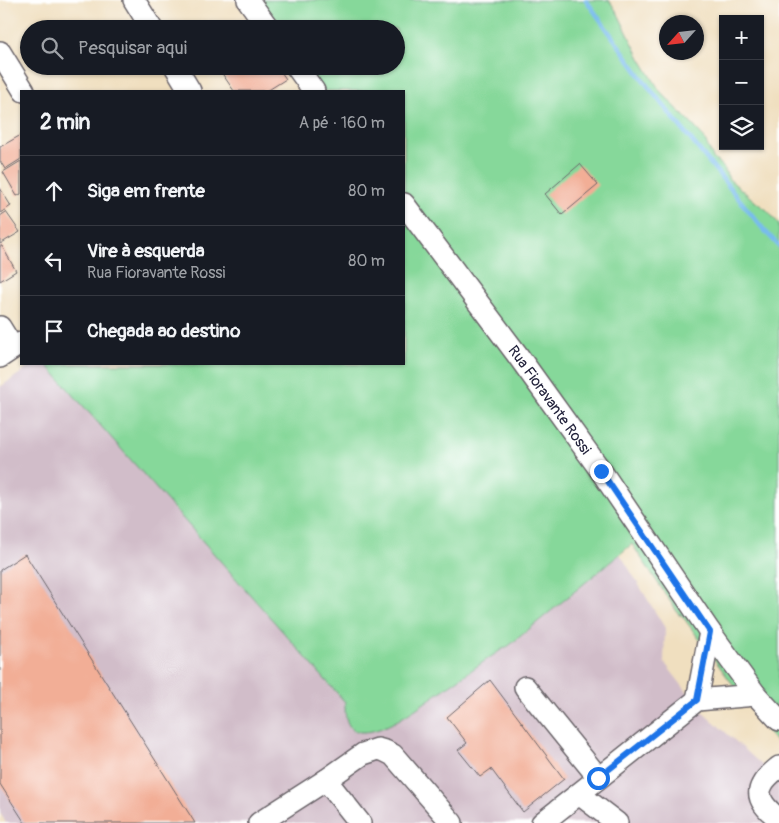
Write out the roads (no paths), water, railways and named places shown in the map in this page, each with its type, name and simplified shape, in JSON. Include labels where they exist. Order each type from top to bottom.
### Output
[{"type":"street","points":[[134,0],[146,20]]},
{"type":"street","points":[[248,0],[262,20]]},
{"type":"street","points":[[0,52],[23,90]]},
{"type":"street","points":[[180,75],[189,90]]},
{"type":"street","points":[[302,75],[313,90]]},
{"type":"street","name":"Rua Fioravante Rossi","points":[[405,205],[516,353],[601,471],[710,632],[756,695],[779,720]]},
{"type":"street","points":[[0,327],[11,349]]},
{"type":"street","points":[[697,700],[710,632]]},
{"type":"street","points":[[525,687],[598,778]]},
{"type":"street","points":[[542,823],[697,700],[756,695]]},
{"type":"street","points":[[259,823],[363,754],[378,749],[393,755],[452,823]]},
{"type":"street","points":[[779,767],[761,786],[760,793],[761,801],[779,819]]},
{"type":"street","points":[[326,780],[360,823]]},
{"type":"street","points":[[579,794],[617,823]]},
{"type":"waterway","points":[[586,0],[650,89],[779,246]]}]
